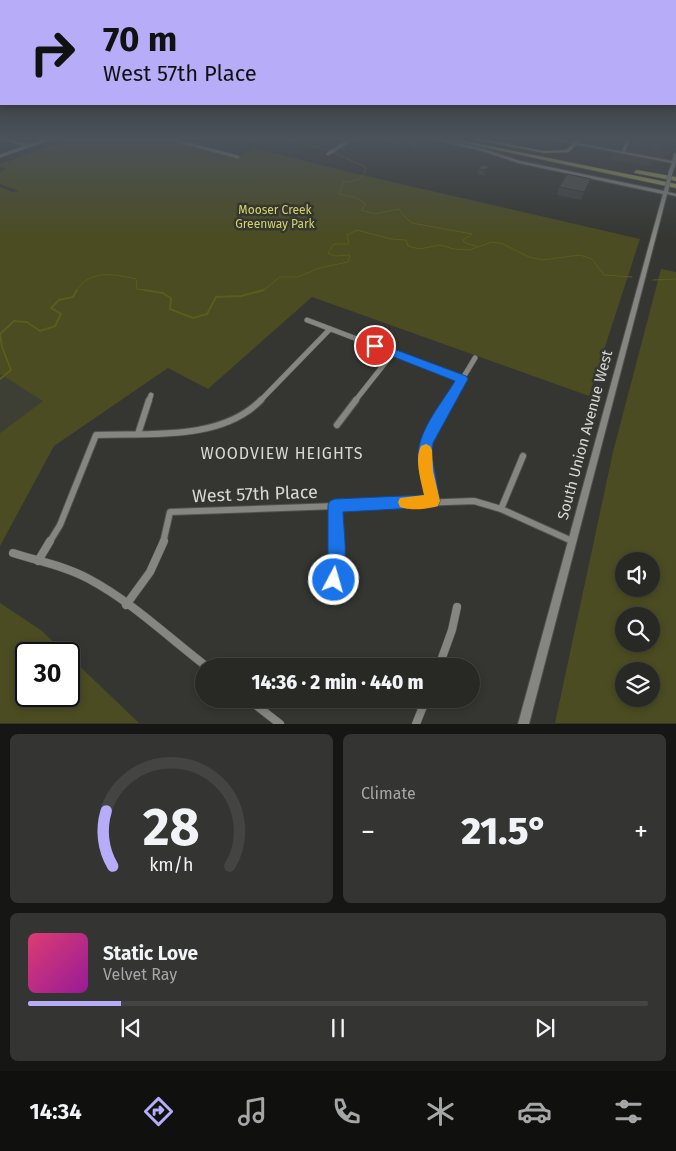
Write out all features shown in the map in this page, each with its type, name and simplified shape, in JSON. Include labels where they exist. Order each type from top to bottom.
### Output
[{"type":"highway","points":[[618,172],[676,182]]},
{"type":"highway","points":[[623,172],[676,182]]},
{"type":"highway","points":[[626,172],[676,182]]},
{"type":"street","points":[[571,172],[666,190],[676,195]]},
{"type":"street","name":"South Union Avenue West","points":[[523,724],[671,172]]},
{"type":"street","points":[[307,320],[462,379]]},
{"type":"street","points":[[38,561],[60,525],[96,435],[206,430],[240,417],[263,398],[330,329]]},
{"type":"street","points":[[337,425],[393,353]]},
{"type":"street","points":[[433,501],[426,464],[427,443],[430,434],[475,358]]},
{"type":"street","points":[[138,434],[152,395]]},
{"type":"street","points":[[501,509],[523,456]]},
{"type":"street","name":"West 57th Place","points":[[126,604],[156,566],[164,546],[170,512],[474,501],[501,509],[572,541]]},
{"type":"street","points":[[332,593],[336,558],[335,505]]},
{"type":"street","points":[[13,553],[88,579],[126,604],[196,658]]},
{"type":"street","points":[[442,658],[452,630],[457,607]]},
{"type":"street","points":[[260,708],[280,724]]},
{"type":"street","points":[[416,724],[422,708]]},
{"type":"shaded area","points":[[0,374],[44,401],[0,433]]},
{"type":"green space","name":"Mooser Creek Greenway Park","points":[[0,172],[348,172],[640,239],[589,396],[312,297],[208,389],[168,368],[54,446],[0,546],[0,433],[43,401],[0,374],[0,187],[13,192],[19,191],[0,184]]},
{"type":"green space","points":[[661,269],[676,272],[676,723],[555,723],[613,452]]},
{"type":"green space","points":[[0,603],[42,631],[53,642],[15,642],[15,707],[80,707],[80,667],[139,723],[0,723]]},
{"type":"building","points":[[567,174],[591,179],[584,192],[559,187]]},
{"type":"waterway","points":[[365,172],[358,180],[344,182],[339,194],[354,197],[366,204],[361,210],[375,214],[399,209],[412,223],[472,234],[463,240],[465,243],[476,246]]},
{"type":"waterway","points":[[264,290],[280,277],[298,277],[319,268],[348,262],[350,255],[335,256],[328,253],[334,244],[349,244],[347,235],[357,230],[391,239],[406,240],[408,246],[419,249],[440,245],[454,249],[469,250],[492,242],[503,244],[529,257],[542,260],[580,255],[592,259],[604,275],[632,277]]},
{"type":"waterway","points":[[76,291],[88,279],[103,275],[136,279],[137,289],[152,291]]},
{"type":"waterway","points":[[653,280],[676,279]]},
{"type":"waterway","points":[[0,379],[11,370],[2,347],[0,334],[14,321],[27,322],[40,331],[55,326],[61,314],[51,308],[59,300],[73,297],[77,290]]},
{"type":"waterway","points":[[144,290],[163,293],[171,298],[170,309],[193,318],[207,314],[216,297],[241,296],[264,290]]},
{"type":"waterway","points":[[259,291],[264,290]]},
{"type":"slow traffic","points":[[406,502],[433,501],[426,471],[426,450]]},
{"type":"district","name":"WOODVIEW HEIGHTS","points":[[282,453]]},
{"type":"route","points":[[334,580],[337,540],[335,505],[433,501],[426,471],[425,456],[427,443],[430,434],[462,379],[375,346]]}]
